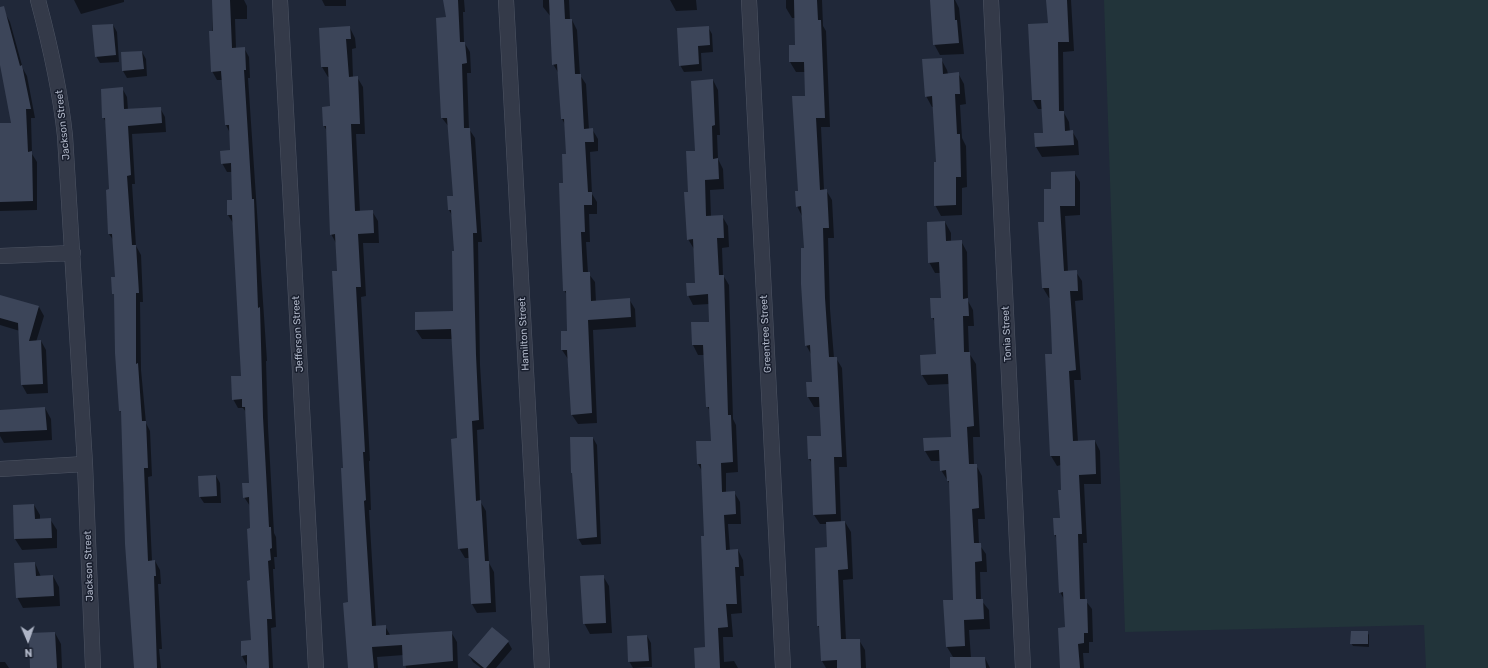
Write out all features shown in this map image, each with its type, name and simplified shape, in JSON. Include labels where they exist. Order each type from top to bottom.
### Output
[{"type":"street","name":"Jackson Street","points":[[38,0],[52,51],[60,89],[65,136],[85,464],[93,668]]},
{"type":"street","name":"Jefferson Street","points":[[280,0],[316,668]]},
{"type":"street","name":"Hamilton Street","points":[[506,0],[542,668]]},
{"type":"street","name":"Greentree Street","points":[[749,0],[783,668]]},
{"type":"street","name":"Tonia Street","points":[[991,0],[1023,668]]},
{"type":"street","points":[[0,256],[73,253]]},
{"type":"street","points":[[0,469],[85,464]]},
{"type":"shaded area","points":[[1104,0],[1488,0],[1488,668],[1426,668],[1424,625],[1125,632]]},
{"type":"building","points":[[212,0],[230,0],[232,48],[245,47],[246,70],[244,70],[252,199],[254,199],[258,308],[260,307],[263,417],[269,527],[271,527],[272,548],[270,549],[271,560],[268,561],[272,619],[267,619],[269,668],[247,668],[247,655],[241,656],[241,641],[251,640],[247,581],[250,580],[247,529],[250,528],[249,497],[243,498],[242,483],[249,483],[245,407],[242,407],[242,399],[232,400],[231,376],[241,376],[232,215],[227,215],[227,200],[232,200],[231,163],[221,164],[220,151],[230,150],[229,125],[225,125],[221,71],[211,72],[209,31],[213,31]]},
{"type":"building","points":[[443,0],[458,0],[460,42],[465,42],[467,63],[462,64],[464,128],[470,128],[477,233],[473,233],[479,420],[472,421],[476,501],[481,500],[485,561],[489,561],[491,603],[471,604],[468,548],[458,549],[451,439],[457,438],[451,329],[415,330],[415,312],[453,311],[452,251],[454,251],[451,210],[448,210],[447,196],[453,196],[447,118],[441,118],[436,18],[446,17]]},
{"type":"building","points":[[549,0],[564,0],[565,19],[572,19],[575,74],[581,74],[584,129],[593,128],[594,142],[585,142],[588,192],[592,192],[592,205],[584,205],[585,232],[581,232],[583,272],[590,272],[591,301],[630,298],[631,317],[588,320],[592,413],[571,415],[567,350],[561,350],[561,331],[567,331],[566,291],[563,291],[559,183],[563,183],[562,154],[566,154],[564,119],[561,119],[557,64],[552,65]]},
{"type":"building","points":[[794,0],[817,0],[818,20],[821,20],[825,118],[816,118],[820,190],[827,189],[829,228],[823,228],[825,298],[829,357],[837,357],[839,396],[842,457],[834,457],[836,514],[813,515],[811,459],[808,459],[807,436],[821,436],[819,397],[807,397],[806,382],[812,382],[810,345],[805,346],[801,284],[801,248],[804,248],[801,206],[796,207],[795,191],[798,191],[792,96],[805,96],[804,62],[789,62],[789,45],[795,45]]},
{"type":"building","points":[[930,0],[954,0],[955,20],[957,20],[959,43],[933,45]]},
{"type":"building","points":[[1046,0],[1067,0],[1069,42],[1058,42],[1059,111],[1064,111],[1065,131],[1073,130],[1074,145],[1035,147],[1034,133],[1043,133],[1041,100],[1032,100],[1028,24],[1048,23]]},
{"type":"building","points":[[4,6],[20,66],[22,65],[31,109],[26,109],[28,152],[32,151],[33,201],[0,202],[0,123],[11,123],[0,65],[0,7]]},
{"type":"building","points":[[113,24],[116,55],[95,57],[92,25]]},
{"type":"building","points":[[350,26],[351,39],[346,39],[349,77],[358,76],[360,124],[351,124],[355,211],[373,210],[374,233],[358,234],[361,287],[356,287],[365,452],[363,452],[366,500],[364,501],[372,626],[386,625],[386,635],[452,631],[453,661],[403,666],[402,645],[372,647],[374,668],[348,668],[343,603],[348,602],[341,468],[343,468],[332,271],[337,271],[335,234],[330,235],[326,126],[323,126],[322,107],[330,106],[328,67],[321,67],[319,28]]},
{"type":"building","points":[[709,26],[710,45],[698,46],[699,64],[679,66],[677,28]]},
{"type":"building","points":[[142,51],[144,69],[122,71],[121,52]]},
{"type":"building","points":[[942,58],[943,74],[959,72],[960,94],[955,94],[957,134],[960,134],[961,177],[956,177],[956,205],[934,206],[934,162],[936,162],[932,96],[925,97],[922,59]]},
{"type":"building","points":[[713,79],[715,125],[712,126],[713,159],[718,158],[719,179],[705,180],[706,216],[723,215],[724,238],[717,238],[719,275],[724,275],[728,415],[731,415],[733,462],[721,463],[722,492],[735,491],[736,514],[724,515],[726,550],[738,549],[739,567],[735,567],[737,604],[726,604],[728,627],[718,628],[720,668],[695,668],[694,648],[705,647],[701,536],[704,536],[701,464],[697,464],[696,441],[711,441],[709,407],[706,407],[703,345],[692,345],[691,322],[709,322],[708,294],[687,296],[686,283],[695,283],[693,239],[687,240],[684,192],[688,192],[686,151],[695,151],[691,81]]},
{"type":"building","points":[[123,87],[124,109],[161,107],[162,123],[128,126],[131,175],[127,176],[132,245],[136,245],[139,293],[136,293],[136,364],[138,363],[142,421],[146,421],[148,468],[144,468],[148,561],[155,560],[156,576],[154,576],[157,668],[134,668],[125,544],[121,411],[119,411],[115,353],[114,294],[112,294],[111,277],[115,277],[112,234],[108,234],[106,190],[109,189],[105,118],[102,118],[101,89]]},
{"type":"building","points":[[1075,171],[1075,206],[1060,206],[1064,271],[1077,270],[1078,291],[1070,291],[1076,370],[1069,371],[1073,441],[1095,440],[1096,474],[1079,475],[1082,534],[1078,534],[1080,599],[1087,599],[1088,633],[1084,633],[1084,643],[1078,644],[1080,668],[1060,668],[1058,628],[1065,627],[1063,592],[1059,593],[1056,535],[1054,535],[1053,518],[1060,518],[1058,490],[1061,490],[1060,456],[1050,456],[1045,354],[1052,354],[1049,288],[1042,288],[1038,222],[1044,222],[1044,189],[1051,189],[1051,172]]},
{"type":"building","points":[[945,221],[946,241],[962,240],[963,299],[968,298],[969,316],[963,316],[964,352],[970,352],[974,426],[967,427],[969,464],[977,464],[979,508],[972,509],[974,543],[981,543],[982,561],[975,562],[976,599],[983,599],[984,619],[964,620],[965,646],[946,647],[943,600],[953,600],[949,481],[947,481],[946,470],[940,471],[939,450],[924,451],[923,438],[951,437],[948,374],[921,375],[920,355],[936,354],[934,318],[931,318],[930,298],[941,298],[939,262],[928,263],[927,222]]},
{"type":"building","points":[[0,295],[39,306],[29,341],[41,340],[43,384],[21,385],[18,323],[0,318]]},
{"type":"building","points":[[45,407],[47,430],[0,432],[0,410]]},
{"type":"building","points":[[570,437],[593,437],[597,537],[577,539],[571,473]]},
{"type":"building","points":[[216,475],[217,496],[199,497],[198,476]]},
{"type":"building","points":[[34,504],[35,519],[51,518],[52,538],[14,539],[13,505]]},
{"type":"building","points":[[845,521],[848,569],[838,570],[841,639],[860,639],[861,668],[837,668],[837,660],[821,661],[819,626],[817,626],[815,548],[827,547],[826,522]]},
{"type":"building","points":[[35,562],[36,576],[53,575],[54,596],[16,598],[14,563]]},
{"type":"building","points":[[604,575],[606,623],[583,624],[580,576]]},
{"type":"building","points":[[492,627],[509,641],[486,668],[484,668],[468,655]]},
{"type":"building","points":[[1351,631],[1368,631],[1368,644],[1350,644]]},
{"type":"building","points":[[55,632],[57,668],[30,668],[29,633]]},
{"type":"building","points":[[647,635],[649,661],[628,662],[627,636]]},
{"type":"building","points":[[950,657],[985,657],[986,668],[950,668]]}]
